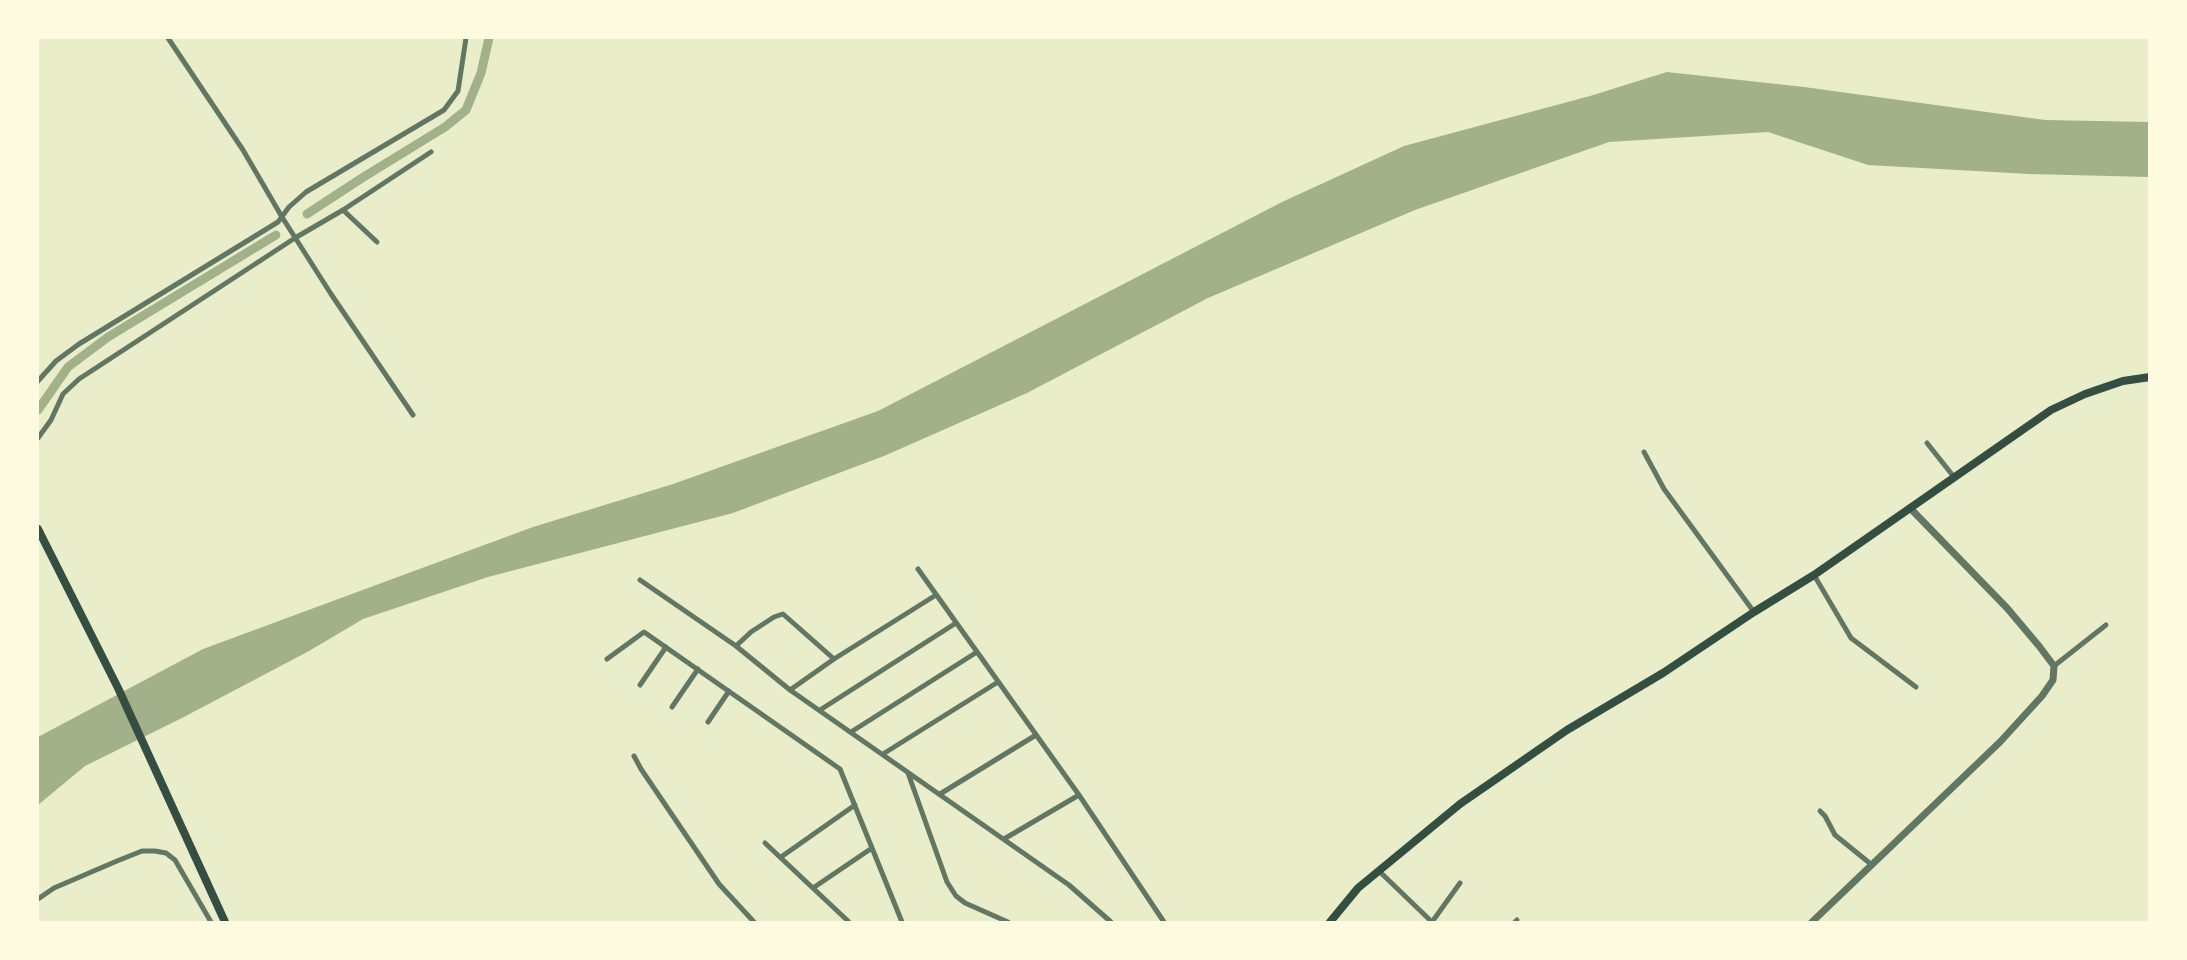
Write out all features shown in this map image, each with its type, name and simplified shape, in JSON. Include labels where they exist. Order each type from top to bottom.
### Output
[{"type":"main road","points":[[1330,922],[1358,888],[1460,804],[1568,730],[1663,673],[1814,575],[2051,410],[2085,394],[2123,381],[2150,377]]},
{"type":"main road","points":[[38,529],[118,688],[225,922]]},
{"type":"street","points":[[168,38],[243,150],[294,238],[413,416]]},
{"type":"street","points":[[38,381],[56,361],[79,344],[278,222],[306,192],[444,110],[458,91],[466,38]]},
{"type":"street","points":[[38,438],[51,420],[63,394],[79,379],[294,238],[343,210],[431,152]]},
{"type":"street","points":[[343,210],[377,242]]},
{"type":"street","points":[[1927,443],[1954,477]]},
{"type":"street","points":[[1644,452],[1664,489],[1754,612]]},
{"type":"street","points":[[1812,922],[2006,736],[2054,680],[2054,666],[2007,608],[1910,508]]},
{"type":"street","points":[[918,569],[1079,795],[1164,922]]},
{"type":"street","points":[[1814,575],[1851,638],[1916,687]]},
{"type":"street","points":[[640,580],[736,646],[790,690],[1069,885],[1111,922]]},
{"type":"street","points":[[790,690],[834,659],[936,595]]},
{"type":"street","points":[[736,646],[751,632],[783,614],[834,659]]},
{"type":"street","points":[[820,710],[956,623]]},
{"type":"street","points":[[2054,666],[2106,625]]},
{"type":"street","points":[[607,659],[644,632],[840,769],[902,922]]},
{"type":"street","points":[[640,685],[666,647]]},
{"type":"street","points":[[851,732],[977,652]]},
{"type":"street","points":[[672,707],[698,669]]},
{"type":"street","points":[[883,754],[998,682]]},
{"type":"street","points":[[708,722],[729,691]]},
{"type":"street","points":[[940,794],[1036,735]]},
{"type":"street","points":[[634,756],[640,769],[718,884],[754,922]]},
{"type":"street","points":[[908,773],[947,882],[956,896],[965,903],[1008,922]]},
{"type":"street","points":[[1004,839],[1079,795]]},
{"type":"street","points":[[781,857],[855,805]]},
{"type":"street","points":[[1820,811],[1826,816],[1835,836],[1872,865]]},
{"type":"street","points":[[765,843],[849,922]]},
{"type":"street","points":[[813,888],[872,848]]},
{"type":"street","points":[[38,899],[54,888],[117,861],[142,851],[154,851],[166,853],[175,860],[211,922]]},
{"type":"street","points":[[1379,871],[1432,922],[1460,883]]},
{"type":"shaded area","points":[[1667,72],[1804,87],[2045,120],[2149,122],[2149,177],[2029,174],[1868,165],[1768,132],[1609,142],[1415,210],[1208,298],[1027,393],[884,456],[733,513],[488,577],[363,619],[309,651],[85,766],[38,805],[38,737],[203,649],[533,527],[673,484],[878,411],[1282,202],[1404,146],[1590,96]]},
{"type":"waterway","points":[[307,214],[445,127],[466,110],[481,73],[489,38]]},
{"type":"waterway","points":[[38,410],[68,367],[108,337],[276,235]]}]
